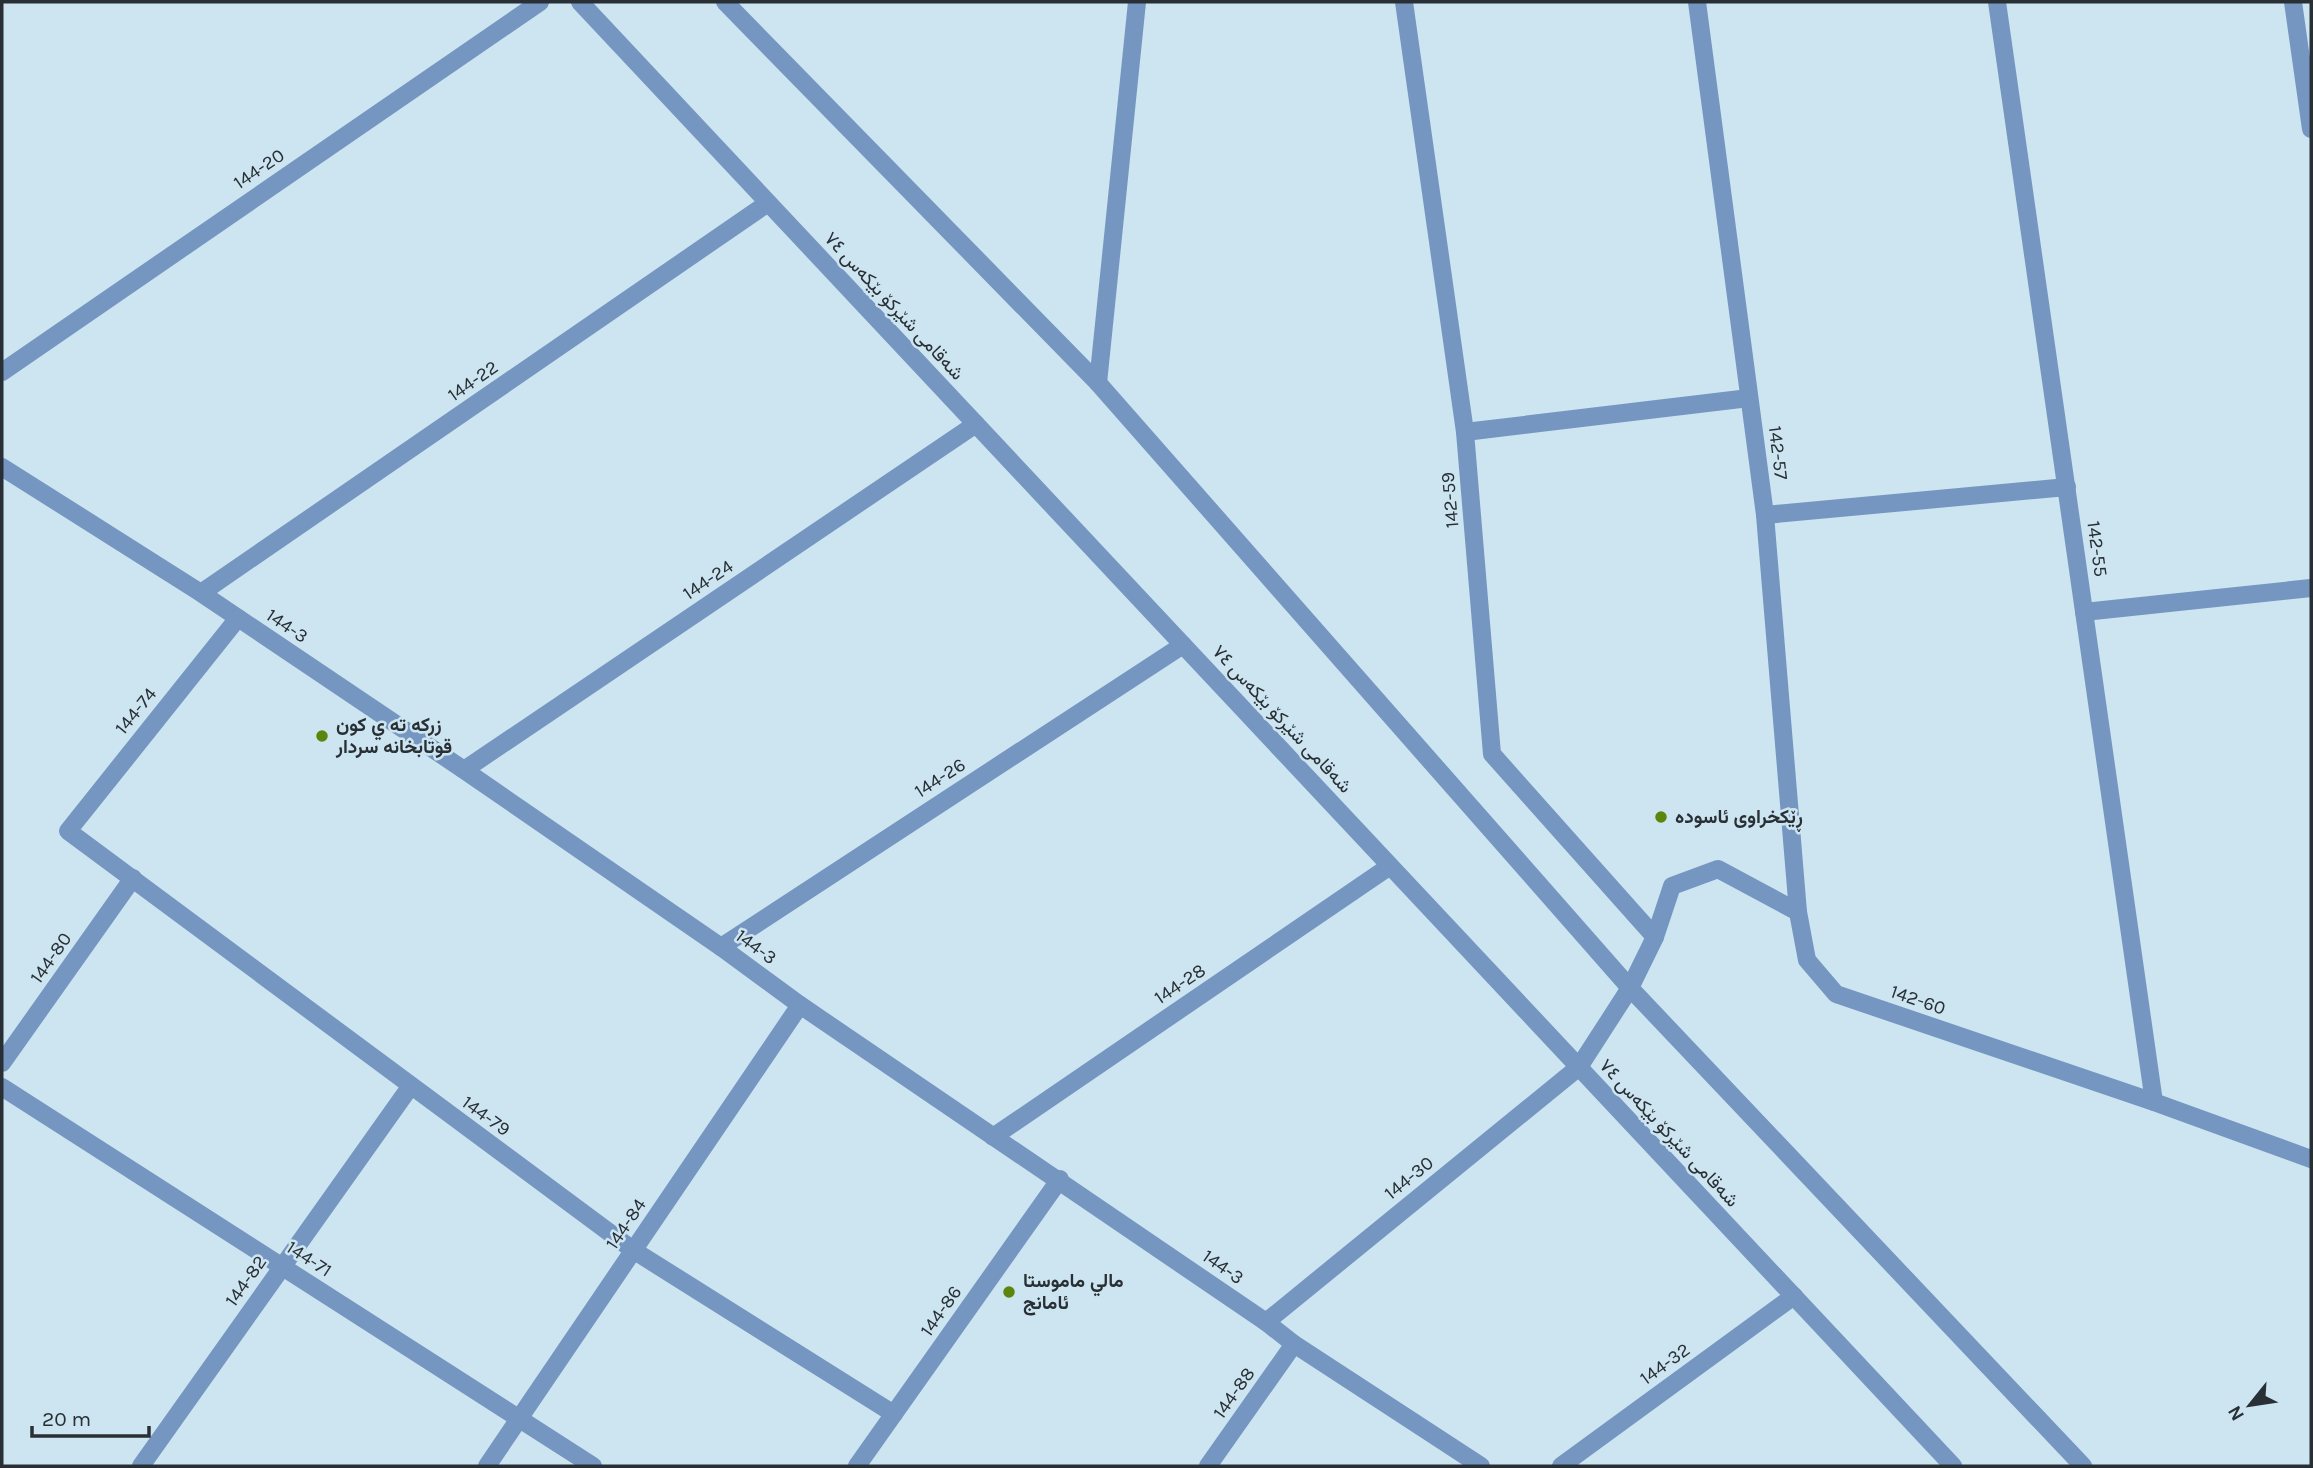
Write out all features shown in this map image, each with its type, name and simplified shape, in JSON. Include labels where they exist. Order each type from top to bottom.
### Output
[{"type":"street","name":"144-20","points":[[2,372],[540,2]]},
{"type":"street","name":"شەقامی شێرکۆ بێکەس ٧٤","points":[[580,2],[1953,1466]]},
{"type":"street","points":[[725,2],[1098,383],[1630,988],[2083,1466]]},
{"type":"street","points":[[1098,383],[1137,2]]},
{"type":"street","name":"142-59","points":[[1404,2],[1465,432],[1492,754],[1655,937]]},
{"type":"street","name":"142-57","points":[[1697,2],[1765,515],[1798,912]]},
{"type":"street","name":"142-55","points":[[1997,2],[2154,1102]]},
{"type":"street","points":[[2293,2],[2311,128]]},
{"type":"street","name":"144-22","points":[[201,593],[768,203]]},
{"type":"street","points":[[1465,432],[1749,398]]},
{"type":"street","name":"144-24","points":[[464,770],[976,424]]},
{"type":"street","name":"144-3","points":[[2,467],[201,593],[464,770],[721,947],[800,1005],[1266,1322],[1294,1344],[1481,1466]]},
{"type":"street","points":[[1765,515],[2067,487]]},
{"type":"street","points":[[2084,612],[2311,588]]},
{"type":"street","name":"144-74","points":[[68,831],[238,618]]},
{"type":"street","name":"144-26","points":[[721,947],[1183,645]]},
{"type":"street","name":"144-79","points":[[68,831],[633,1250],[894,1414]]},
{"type":"street","name":"144-28","points":[[993,1137],[1390,866]]},
{"type":"street","points":[[1630,988],[1655,937],[1672,886],[1717,869],[1798,912]]},
{"type":"street","name":"144-80","points":[[2,1062],[134,878]]},
{"type":"street","name":"142-60","points":[[1798,912],[1807,960],[1836,994],[2154,1102],[2311,1159]]},
{"type":"street","name":"144-30","points":[[1266,1322],[1578,1067],[1630,988]]},
{"type":"street","name":"144-84","points":[[487,1466],[800,1005]]},
{"type":"street","name":"144-71","points":[[2,1087],[593,1466]]},
{"type":"street","name":"144-82","points":[[141,1466],[410,1087]]},
{"type":"street","name":"144-86","points":[[857,1466],[1060,1180]]},
{"type":"street","name":"144-32","points":[[1561,1466],[1794,1296]]},
{"type":"street","name":"144-88","points":[[1208,1466],[1294,1344]]},
{"type":"place","name":"زركه ته ي كون قوتابخانه سردار","points":[[322,736]]},
{"type":"place","name":"ڕێکخراوی ئاسودە","points":[[1661,817]]},
{"type":"place","name":"مالي ماموستا ئامانج","points":[[1009,1292]]}]
